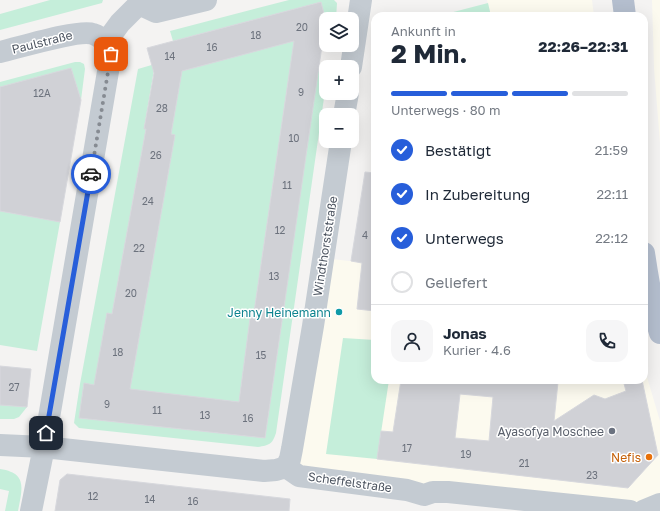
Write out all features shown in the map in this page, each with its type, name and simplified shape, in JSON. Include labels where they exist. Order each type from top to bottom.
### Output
[{"type":"main road","points":[[623,0],[624,12]]},
{"type":"main road","points":[[648,286],[654,316],[660,333]]},
{"type":"street","points":[[31,511],[44,447],[109,74],[111,54],[106,42],[138,2],[156,12],[206,0]]},
{"type":"street","points":[[352,60],[361,0]]},
{"type":"street","name":"Paulstraße","points":[[0,52],[80,32],[93,34],[106,42]]},
{"type":"street","name":"Windthorststraße","points":[[286,467],[290,459],[292,449],[312,334],[340,148]]},
{"type":"street","points":[[0,444],[44,447],[264,471],[286,467]]},
{"type":"street","name":"Scheffelstraße","points":[[286,467],[299,476],[407,490],[420,503],[433,492],[448,492],[630,511]]},
{"type":"street","points":[[643,511],[660,504]]},
{"type":"shaded area","points":[[487,0],[592,0],[594,12],[490,12]]},
{"type":"shaded area","points":[[652,0],[660,0],[660,143],[654,68]]},
{"type":"shaded area","points":[[323,258],[371,264],[371,384],[648,384],[648,380],[660,421],[660,504],[643,511],[291,476]]},
{"type":"green space","points":[[50,0],[103,0],[102,3],[0,30],[0,14]]},
{"type":"green space","points":[[289,0],[334,0],[337,3],[336,12],[324,12],[321,2],[173,41],[170,31]]},
{"type":"green space","points":[[488,3],[490,12],[453,12]]},
{"type":"green space","points":[[319,33],[319,52],[321,52],[318,71],[319,100],[324,100],[323,108],[319,108],[319,133],[276,433],[271,442],[267,445],[258,447],[79,428],[74,423],[138,69],[155,64],[144,128],[146,129],[112,314],[107,313],[95,385],[84,384],[79,418],[265,438],[285,301],[290,68],[254,312],[251,311],[239,402],[125,389],[131,383],[175,135],[171,134],[182,71]]},
{"type":"green space","points":[[75,62],[84,64],[85,69],[81,100],[71,69],[0,87],[0,82]]},
{"type":"green space","points":[[0,211],[60,222],[37,351],[0,345]]},
{"type":"green space","points":[[343,338],[371,340],[371,384],[388,384],[377,459],[326,454]]},
{"type":"green space","points":[[0,405],[27,407],[19,417],[14,419],[0,419]]},
{"type":"green space","points":[[0,469],[9,471],[19,478],[21,483],[21,496],[18,511],[5,511],[9,491],[0,489]]},
{"type":"building","points":[[321,2],[324,12],[319,12],[319,52],[321,52],[265,438],[79,418],[84,383],[94,385],[107,313],[112,314],[146,129],[144,129],[154,73],[147,48]],"holes":[[[294,41],[254,312],[251,311],[239,402],[130,389],[175,135],[171,134],[182,71]]]},
{"type":"building","points":[[71,68],[81,100],[60,222],[0,211],[0,87]]},
{"type":"building","points":[[365,172],[371,173],[371,311],[357,309],[362,263],[351,261]]},
{"type":"building","points":[[0,366],[31,369],[27,407],[0,405]]},
{"type":"building","points":[[400,384],[558,384],[554,421],[594,395],[605,399],[626,391],[624,384],[643,384],[658,455],[628,488],[377,459],[381,431],[393,432]],"holes":[[[460,394],[493,397],[489,441],[455,438]]]},
{"type":"building","points":[[67,474],[290,499],[289,511],[55,511],[60,480]]},
{"type":"way so far","points":[[91,174],[109,74],[111,54]]},
{"type":"place","name":"Jenny Heinemann","points":[[339,312]]},
{"type":"place","name":"Ayasofya Moschee","points":[[612,431]]},
{"type":"place","name":"Nefis","points":[[649,457]]},
{"type":"route","points":[[46,433],[91,174]]}]
